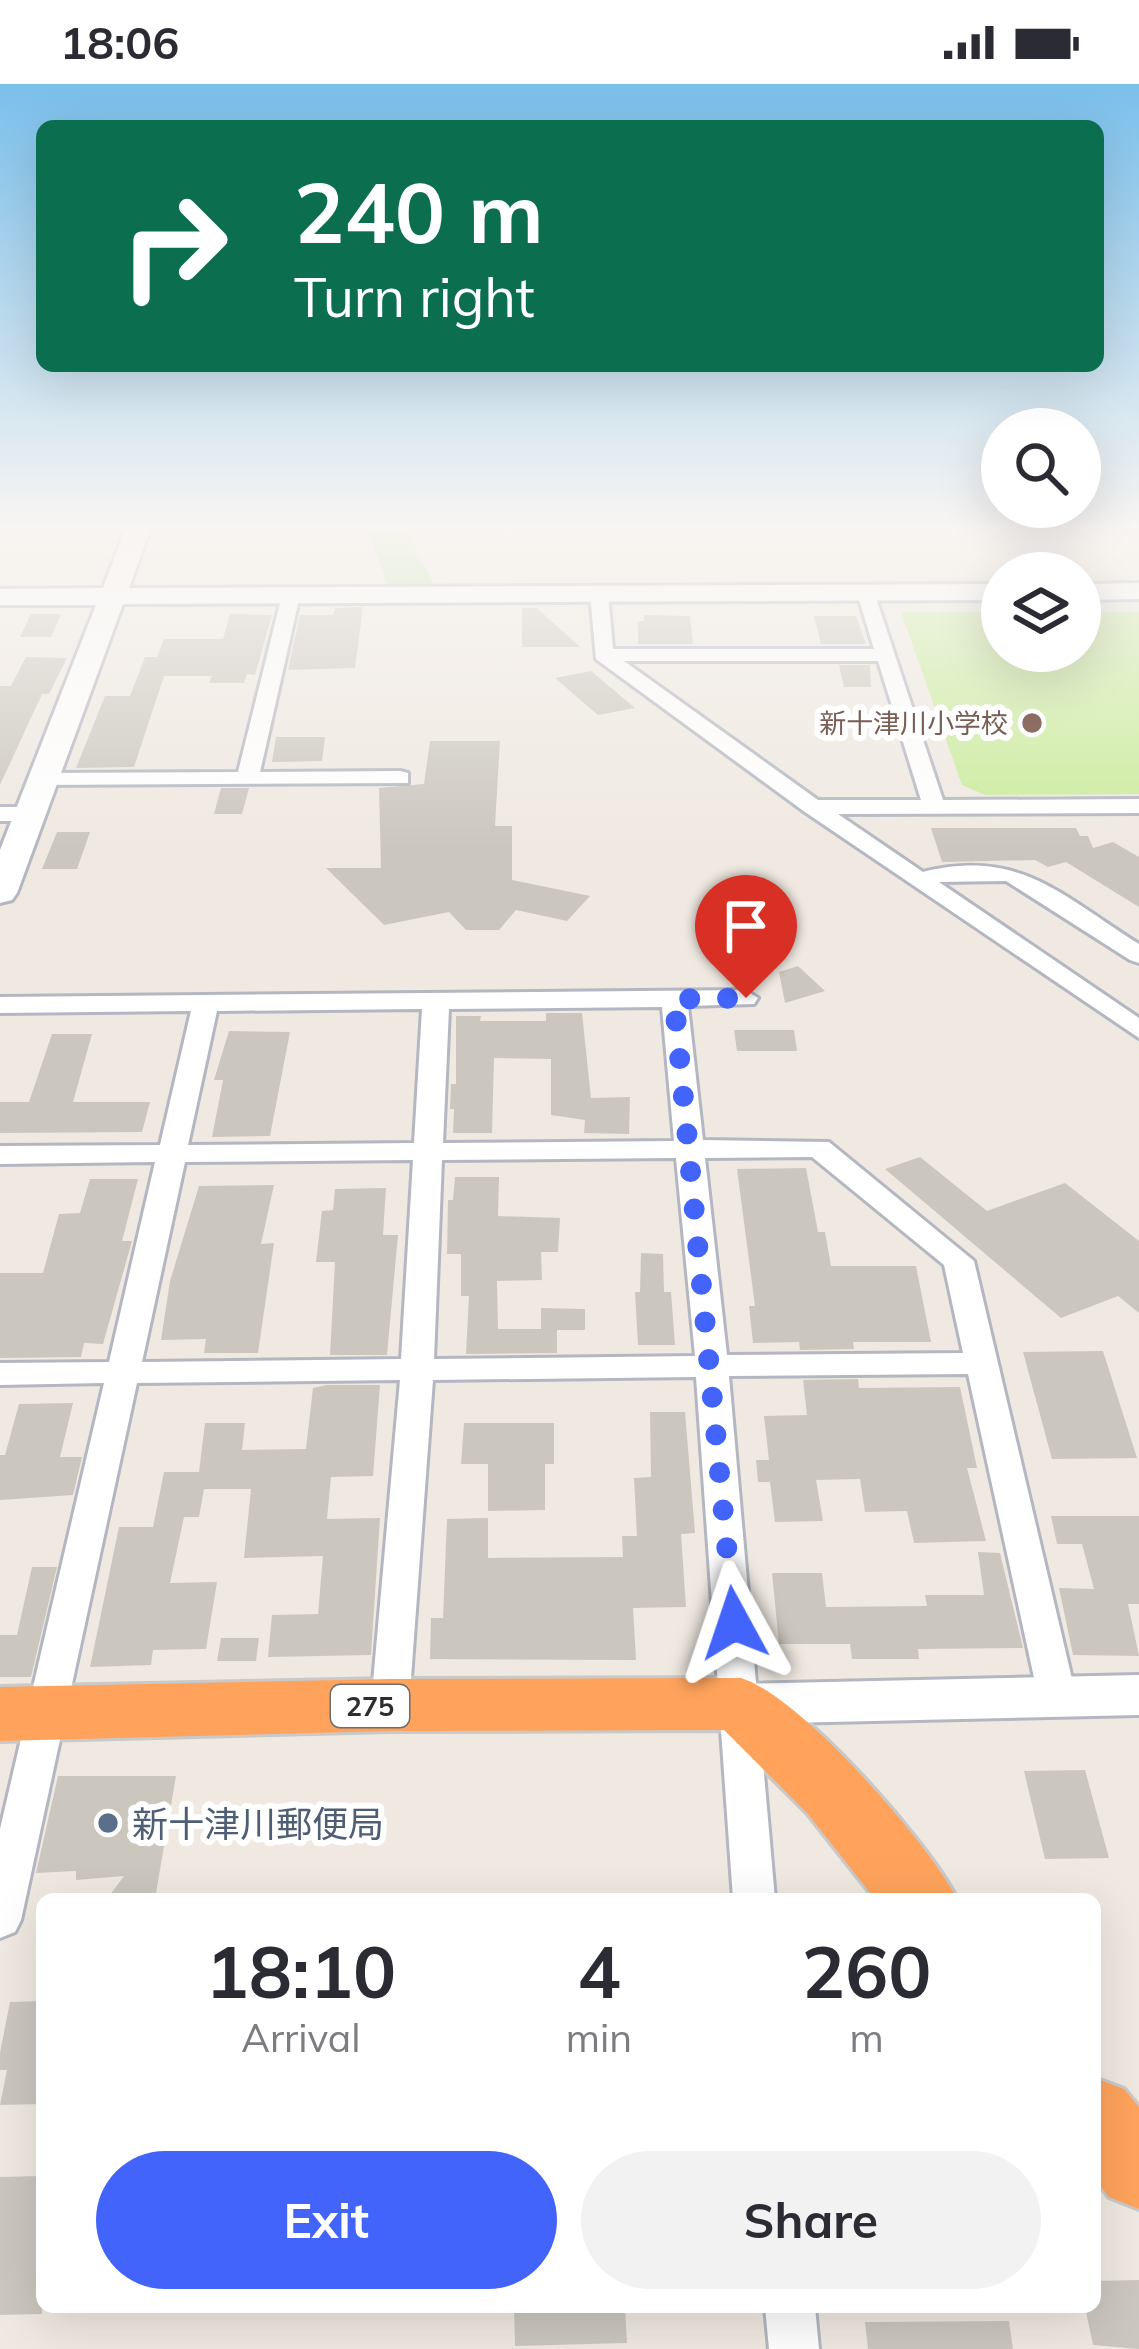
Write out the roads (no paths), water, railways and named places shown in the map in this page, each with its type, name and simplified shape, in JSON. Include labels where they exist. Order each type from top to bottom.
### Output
[{"type":"highway","name":"275","points":[[24,1714],[391,1705],[741,1704]]},
{"type":"highway","points":[[741,1704],[833,1793],[915,1893]]},
{"type":"highway","points":[[1101,2122],[1139,2170]]},
{"type":"street","points":[[0,893],[15,814],[43,780],[97,636]]},
{"type":"street","points":[[248,778],[281,636]]},
{"type":"street","points":[[602,636],[603,656]]},
{"type":"street","points":[[879,636],[934,806]]},
{"type":"street","points":[[603,656],[885,655]]},
{"type":"street","points":[[603,656],[813,807],[1139,1030]]},
{"type":"street","points":[[43,780],[400,778]]},
{"type":"street","points":[[813,807],[1139,806]]},
{"type":"street","points":[[919,880],[946,872],[1013,875],[1139,955]]},
{"type":"street","points":[[0,1005],[746,998]]},
{"type":"street","points":[[674,999],[712,1366],[754,1893]]},
{"type":"street","points":[[391,1705],[416,1370],[436,1000]]},
{"type":"street","points":[[0,1919],[24,1714],[126,1372],[206,1002]]},
{"type":"street","points":[[0,1155],[819,1148],[959,1261],[1057,1696]]},
{"type":"street","points":[[0,1374],[979,1363]]},
{"type":"street","points":[[741,1704],[1139,1695]]},
{"type":"street","points":[[791,2313],[794,2349]]},
{"type":"place","name":"新十津川小学校","points":[[1032,723]]},
{"type":"place","name":"新十津川郵便局","points":[[108,1823]]}]
